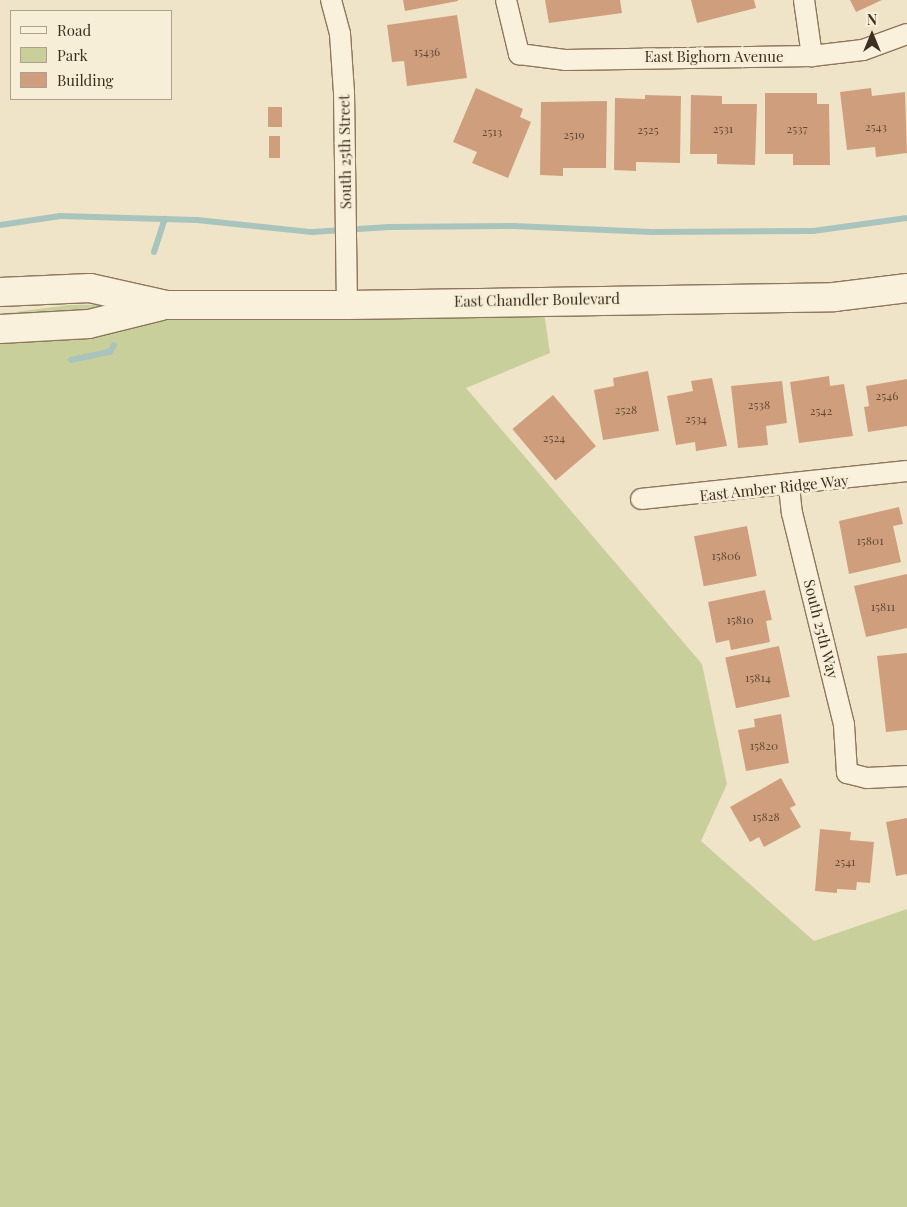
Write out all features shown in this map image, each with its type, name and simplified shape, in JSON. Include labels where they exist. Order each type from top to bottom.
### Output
[{"type":"main road","name":"East Chandler Boulevard","points":[[0,292],[90,288],[166,305],[346,305],[834,297],[907,288]]},
{"type":"main road","name":"East Chandler Boulevard","points":[[0,329],[89,324],[166,305]]},
{"type":"street","name":"South 25th Street","points":[[331,0],[340,34],[344,92],[346,305]]},
{"type":"street","name":"East Bighorn Avenue","points":[[506,0],[519,54],[565,60],[812,56],[863,50],[907,34]]},
{"type":"street","points":[[804,0],[812,56]]},
{"type":"street","name":"East Amber Ridge Way","points":[[641,499],[789,486],[907,472]]},
{"type":"street","name":"South 25th Way","points":[[789,486],[792,513],[844,725],[847,773],[867,778],[907,776]]},
{"type":"green space","points":[[542,299],[550,353],[466,388],[702,664],[727,784],[701,841],[814,941],[907,909],[907,1207],[0,1207],[0,314],[69,305]]},
{"type":"building","points":[[403,0],[458,0],[458,1],[405,11]]},
{"type":"building","points":[[545,0],[620,0],[622,13],[549,23]]},
{"type":"building","points":[[691,0],[754,0],[756,8],[697,23]]},
{"type":"building","points":[[850,0],[882,0],[856,12]]},
{"type":"building","points":[[457,15],[467,78],[407,86],[404,61],[392,62],[387,25]]},
{"type":"building","points":[[476,88],[523,109],[520,117],[531,122],[508,178],[472,163],[477,152],[453,142]]},
{"type":"building","points":[[871,88],[872,96],[905,92],[907,153],[876,157],[875,147],[847,150],[840,92]]},
{"type":"building","points":[[765,93],[817,93],[817,104],[829,104],[830,165],[793,165],[793,154],[765,154]]},
{"type":"building","points":[[645,95],[681,96],[680,163],[636,162],[636,171],[614,170],[615,98],[645,99]]},
{"type":"building","points":[[691,95],[722,96],[722,104],[757,104],[755,165],[717,164],[717,154],[690,154]]},
{"type":"building","points":[[607,101],[606,168],[563,168],[563,176],[540,175],[541,102]]},
{"type":"building","points":[[268,107],[282,107],[282,127],[268,127]]},
{"type":"building","points":[[269,136],[280,136],[280,158],[269,158]]},
{"type":"building","points":[[648,371],[659,431],[603,440],[594,390],[614,386],[613,378]]},
{"type":"building","points":[[829,376],[830,386],[844,384],[853,436],[799,443],[790,382]]},
{"type":"building","points":[[712,378],[727,446],[696,451],[695,442],[676,445],[667,396],[693,391],[691,381]]},
{"type":"building","points":[[907,379],[907,426],[868,432],[864,407],[869,406],[866,386]]},
{"type":"building","points":[[782,381],[787,423],[766,426],[768,445],[738,448],[731,386]]},
{"type":"building","points":[[553,395],[596,446],[555,480],[512,429]]},
{"type":"building","points":[[899,507],[903,524],[893,526],[901,562],[849,574],[839,521]]},
{"type":"building","points":[[747,526],[757,576],[704,586],[694,536]]},
{"type":"building","points":[[907,574],[907,628],[866,637],[854,586]]},
{"type":"building","points":[[765,590],[772,620],[766,621],[770,642],[731,650],[729,640],[716,643],[708,602]]},
{"type":"building","points":[[779,646],[790,697],[736,708],[725,657]]},
{"type":"building","points":[[907,653],[907,730],[886,732],[877,656]]},
{"type":"building","points":[[781,714],[789,763],[746,771],[738,730],[755,727],[754,719]]},
{"type":"building","points":[[781,778],[796,805],[790,808],[801,827],[764,847],[759,837],[750,842],[730,807]]},
{"type":"building","points":[[907,818],[907,874],[896,876],[886,822]]},
{"type":"building","points":[[820,829],[851,832],[850,840],[874,842],[870,883],[857,882],[856,890],[837,889],[837,893],[815,891]]},
{"type":"waterway","points":[[0,225],[60,216],[197,220],[312,232],[389,227],[514,226],[652,232],[813,231],[907,218]]},
{"type":"waterway","points":[[154,252],[165,219]]},
{"type":"waterway","points":[[71,360],[110,352],[114,345]]}]
